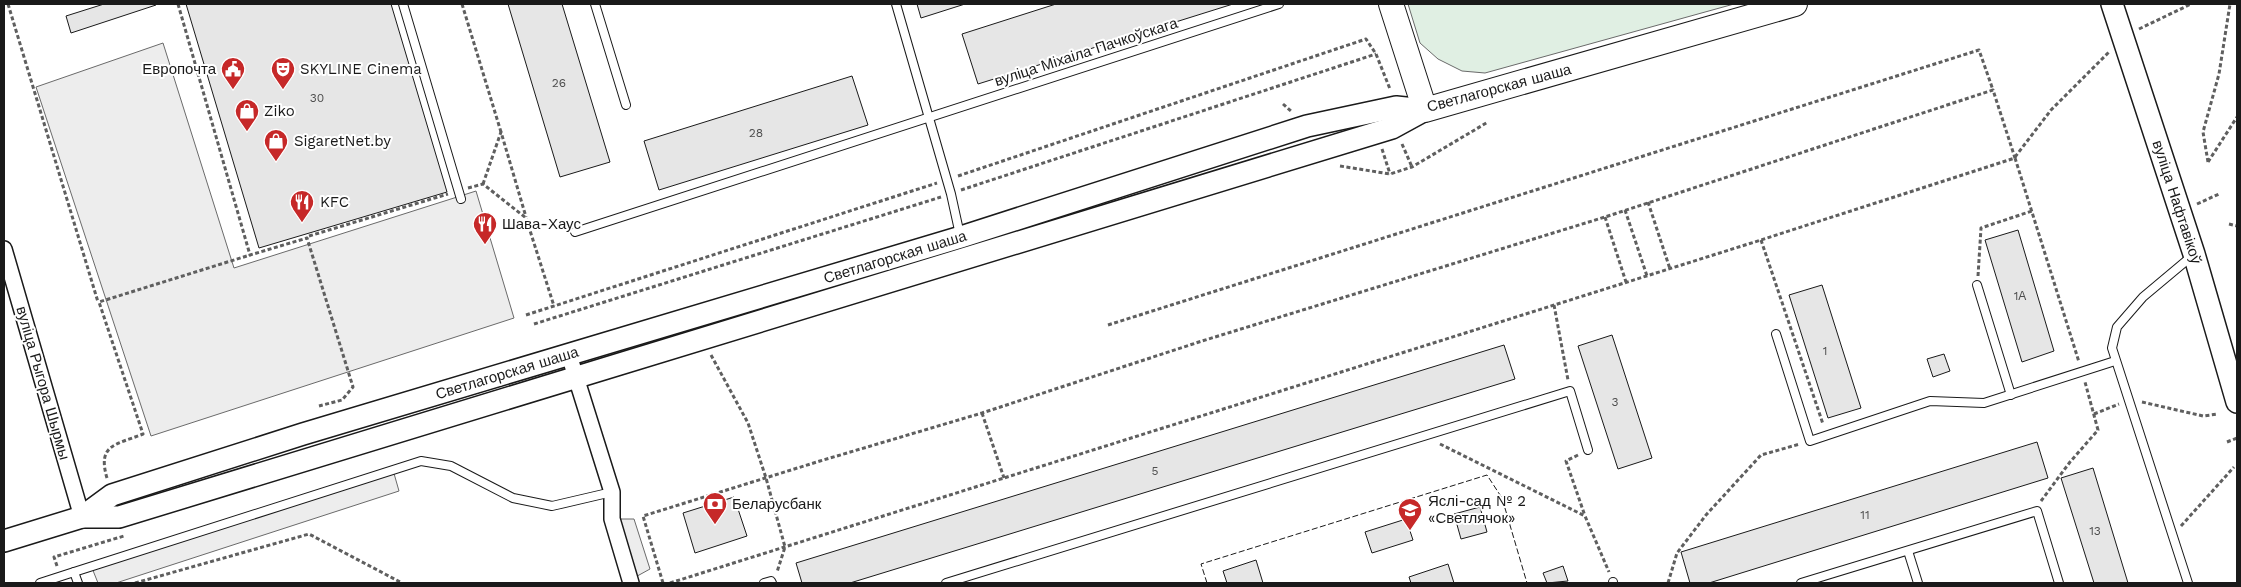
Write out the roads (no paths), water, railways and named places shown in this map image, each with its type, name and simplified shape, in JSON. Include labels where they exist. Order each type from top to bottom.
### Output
[{"type":"main road","points":[[82,517],[119,517],[1392,128],[1425,110],[1391,4]]},
{"type":"main road","name":"Светлагорская шаша","points":[[4,541],[82,517],[112,495],[303,434],[961,237],[1307,126],[1396,107],[1425,110],[1795,4]]},
{"type":"main road","name":"вуліца Нафтавікоў","points":[[2112,4],[2181,211],[2237,402]]},
{"type":"street","name":"вуліца Рыгора Шырмы","points":[[4,249],[82,517]]},
{"type":"street","points":[[569,355],[612,492],[612,520],[632,583]]},
{"type":"lane","points":[[403,4],[460,195]]},
{"type":"lane","points":[[595,4],[626,105]]},
{"type":"lane","points":[[896,4],[930,117],[961,237]]},
{"type":"lane","name":"вуліца Міхаіла Пачкоўскага","points":[[575,232],[1279,4]]},
{"type":"lane","points":[[2188,583],[2127,400],[2112,348],[2117,327],[2143,297],[2194,254]]},
{"type":"lane","points":[[1978,285],[2011,394]]},
{"type":"lane","points":[[1776,334],[1810,441],[1930,401],[1984,403],[2115,361]]},
{"type":"lane","points":[[946,583],[1570,391],[1588,450]]},
{"type":"lane","points":[[40,583],[421,461],[451,466],[513,498],[552,506],[612,492]]},
{"type":"lane","points":[[1801,583],[2037,511],[2059,583]]},
{"type":"lane","points":[[1908,550],[1918,583]]},
{"type":"lane","points":[[74,572],[78,583]]},
{"type":"lane","points":[[764,583],[771,581],[772,583]]},
{"type":"place","name":"Европочта","points":[[233,90]]},
{"type":"place","name":"SKYLINE Cinema","points":[[283,90]]},
{"type":"place","name":"Ziko","points":[[247,132]]},
{"type":"place","name":"SigaretNet.by","points":[[276,162]]},
{"type":"place","name":"KFC","points":[[302,223]]},
{"type":"place","name":"Шава-Хаус","points":[[485,245]]},
{"type":"place","name":"Беларусбанк","points":[[715,525]]},
{"type":"place","name":"Яслі-сад № 2 «Светлячок»","points":[[1410,531]]}]
